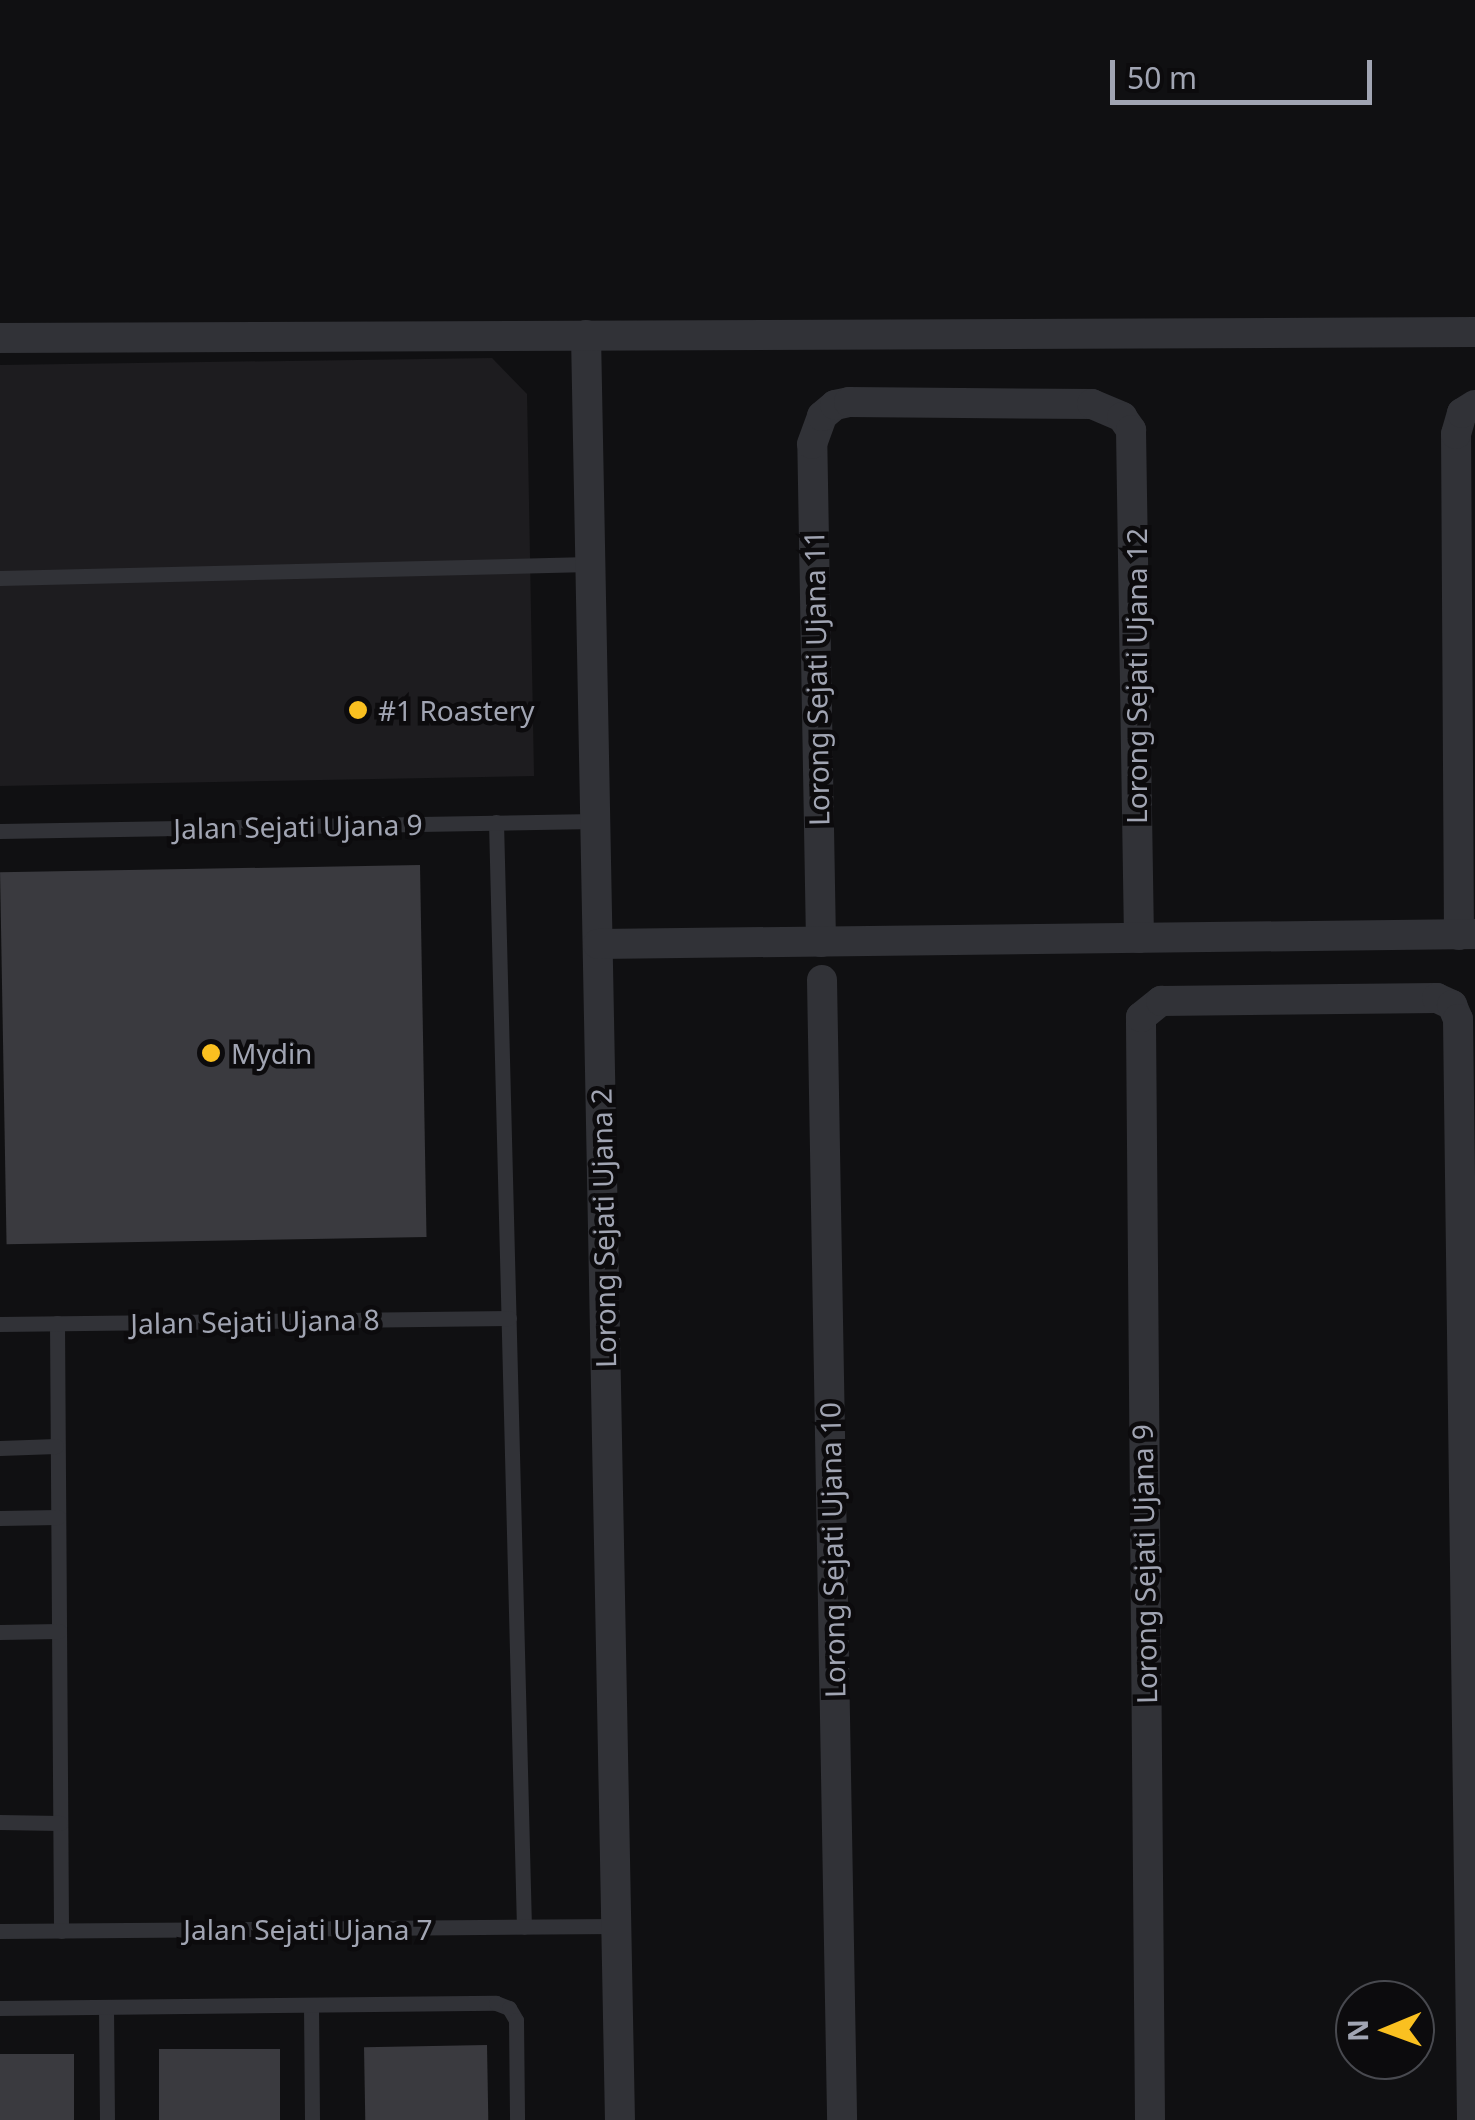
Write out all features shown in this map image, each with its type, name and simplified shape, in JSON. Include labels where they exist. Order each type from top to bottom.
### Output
[{"type":"street","points":[[0,338],[1475,332]]},
{"type":"street","name":"Lorong Sejati Ujana 2","points":[[586,335],[620,2120]]},
{"type":"street","name":"Lorong Sejati Ujana 11","points":[[822,942],[812,444],[822,416],[835,405],[849,402],[1092,404],[1122,417]]},
{"type":"street","points":[[598,944],[1467,934],[1456,434],[1468,409]]},
{"type":"street","name":"Lorong Sejati Ujana 12","points":[[1122,417],[1132,430],[1134,447],[1138,938]]},
{"type":"street","name":"Lorong Sejati Ujana 10","points":[[822,980],[842,2120]]},
{"type":"street","name":"Lorong Sejati Ujana 9","points":[[1150,2120],[1140,1044],[1146,1009],[1160,1001],[1437,998],[1452,1005],[1458,1038],[1472,2120]]},
{"type":"lane","points":[[0,578],[590,564]]},
{"type":"lane","name":"Jalan Sejati Ujana 9","points":[[0,830],[596,820]]},
{"type":"lane","points":[[496,822],[524,1927]]},
{"type":"lane","name":"Jalan Sejati Ujana 8","points":[[0,1324],[509,1318]]},
{"type":"lane","points":[[58,1323],[61,1931]]},
{"type":"lane","points":[[0,1448],[56,1446]]},
{"type":"lane","points":[[0,1518],[58,1517]]},
{"type":"lane","points":[[0,1632],[59,1631]]},
{"type":"lane","points":[[0,1822],[60,1823]]},
{"type":"lane","name":"Jalan Sejati Ujana 7","points":[[0,1931],[616,1926]]},
{"type":"lane","points":[[0,2008],[496,2003],[509,2008],[516,2020],[517,2120]]},
{"type":"lane","points":[[311,2005],[312,2120]]},
{"type":"lane","points":[[106,2006],[106,2120]]},
{"type":"shaded area","points":[[492,358],[527,394],[534,776],[0,786],[0,365]]},
{"type":"building","name":"Mydin","points":[[420,865],[426,1237],[7,1244],[0,872]]},
{"type":"building","points":[[487,2045],[488,2120],[365,2120],[364,2047]]},
{"type":"building","points":[[159,2049],[280,2049],[280,2120],[159,2120]]},
{"type":"building","points":[[0,2054],[74,2054],[74,2120],[0,2120]]},
{"type":"place","name":"#1 Roastery","points":[[358,710]]},
{"type":"place","name":"Mydin","points":[[211,1053]]}]
